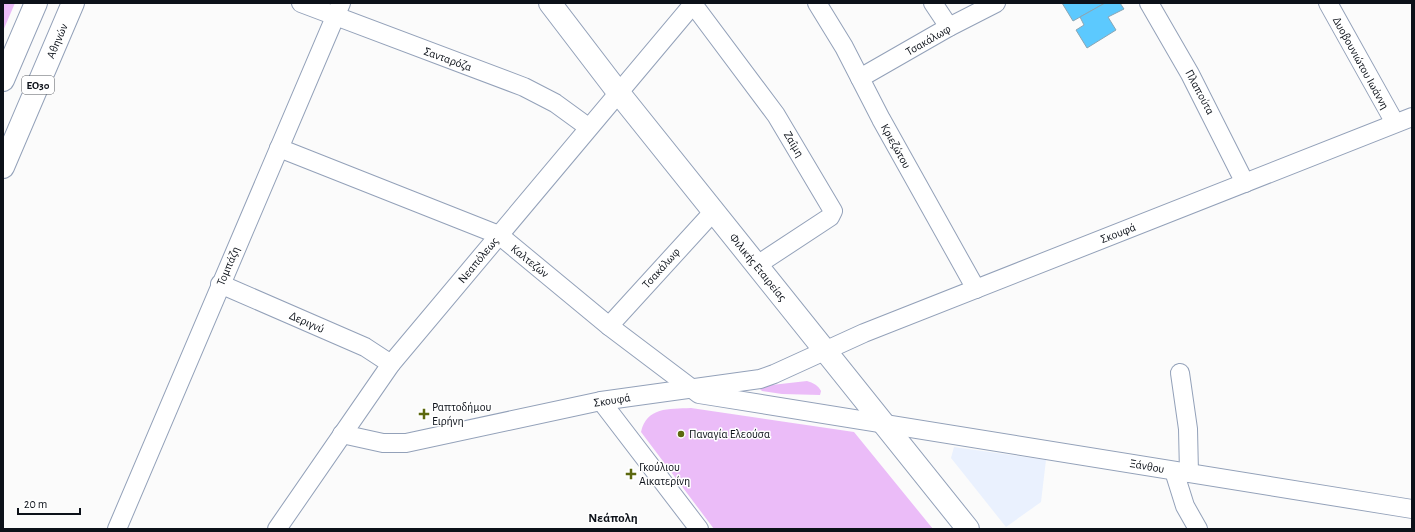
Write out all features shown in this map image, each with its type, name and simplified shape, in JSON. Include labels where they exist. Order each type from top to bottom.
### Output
[{"type":"street","name":"ΕΟ30","points":[[3,80],[36,3]]},
{"type":"street","name":"Αθηνών","points":[[3,167],[73,3]]},
{"type":"street","name":"Σανταρόζα","points":[[302,3],[338,10],[524,87],[555,103],[588,127]]},
{"type":"street","name":"Φιλικής Εταιρείας","points":[[550,3],[618,92],[968,529]]},
{"type":"street","name":"Νεαπόλεως","points":[[285,527],[342,434],[391,364],[588,127],[694,3]]},
{"type":"street","name":"Ζαΐμη","points":[[694,3],[776,115],[833,211],[830,217],[757,265]]},
{"type":"street","name":"Κριεζώτου","points":[[817,3],[976,289]]},
{"type":"street","points":[[933,3],[949,27]]},
{"type":"street","name":"Τσακάλωφ","points":[[860,78],[949,27],[996,3]]},
{"type":"street","name":"Πλαπούτα","points":[[1149,3],[1190,74],[1245,183]]},
{"type":"street","name":"Δυοβουνιώτου Ιωάννη","points":[[1328,3],[1395,123]]},
{"type":"street","name":"Τομπάζη","points":[[117,529],[220,284],[338,10]]},
{"type":"street","name":"Σκουφά","points":[[342,434],[383,443],[406,443],[601,401],[760,379],[825,350],[976,289],[1412,117]]},
{"type":"street","name":"Καλτεζών","points":[[279,148],[499,235],[609,326],[690,388]]},
{"type":"street","name":"Τσακάλωφ","points":[[609,326],[714,211]]},
{"type":"street","name":"Δεριγνύ","points":[[220,284],[365,347],[391,364]]},
{"type":"street","points":[[1180,372],[1188,429],[1182,472],[1185,506],[1198,529]]},
{"type":"street","points":[[690,388],[699,394],[715,397],[883,423]]},
{"type":"street","points":[[601,401],[699,529]]},
{"type":"street","name":"Ξάνθου","points":[[883,423],[1412,509]]},
{"type":"shaded area","points":[[3,3],[15,3],[3,31]]},
{"type":"shaded area","points":[[807,381],[818,387],[821,391],[820,395],[782,394],[762,391],[760,389],[763,386]]},
{"type":"shaded area","points":[[691,408],[854,432],[933,529],[714,529],[641,432],[648,418],[653,414],[667,409]]},
{"type":"shaded area","points":[[954,447],[1046,460],[1041,502],[1006,527],[951,458]]},
{"type":"building","points":[[1062,3],[1105,3],[1073,21]]},
{"type":"building","points":[[1105,3],[1120,3],[1124,9],[1108,17],[1116,30],[1087,48],[1076,30],[1084,25],[1080,17]]},
{"type":"place","name":"Ραπτοδήμου Ειρήνη","points":[[424,414]]},
{"type":"place","name":"Παναγία Ελεούσα","points":[[681,434]]},
{"type":"place","name":"Γκούλιου Αικατερίνη","points":[[631,474]]},
{"type":"district","name":"Νεάπολη","points":[[613,517]]}]
